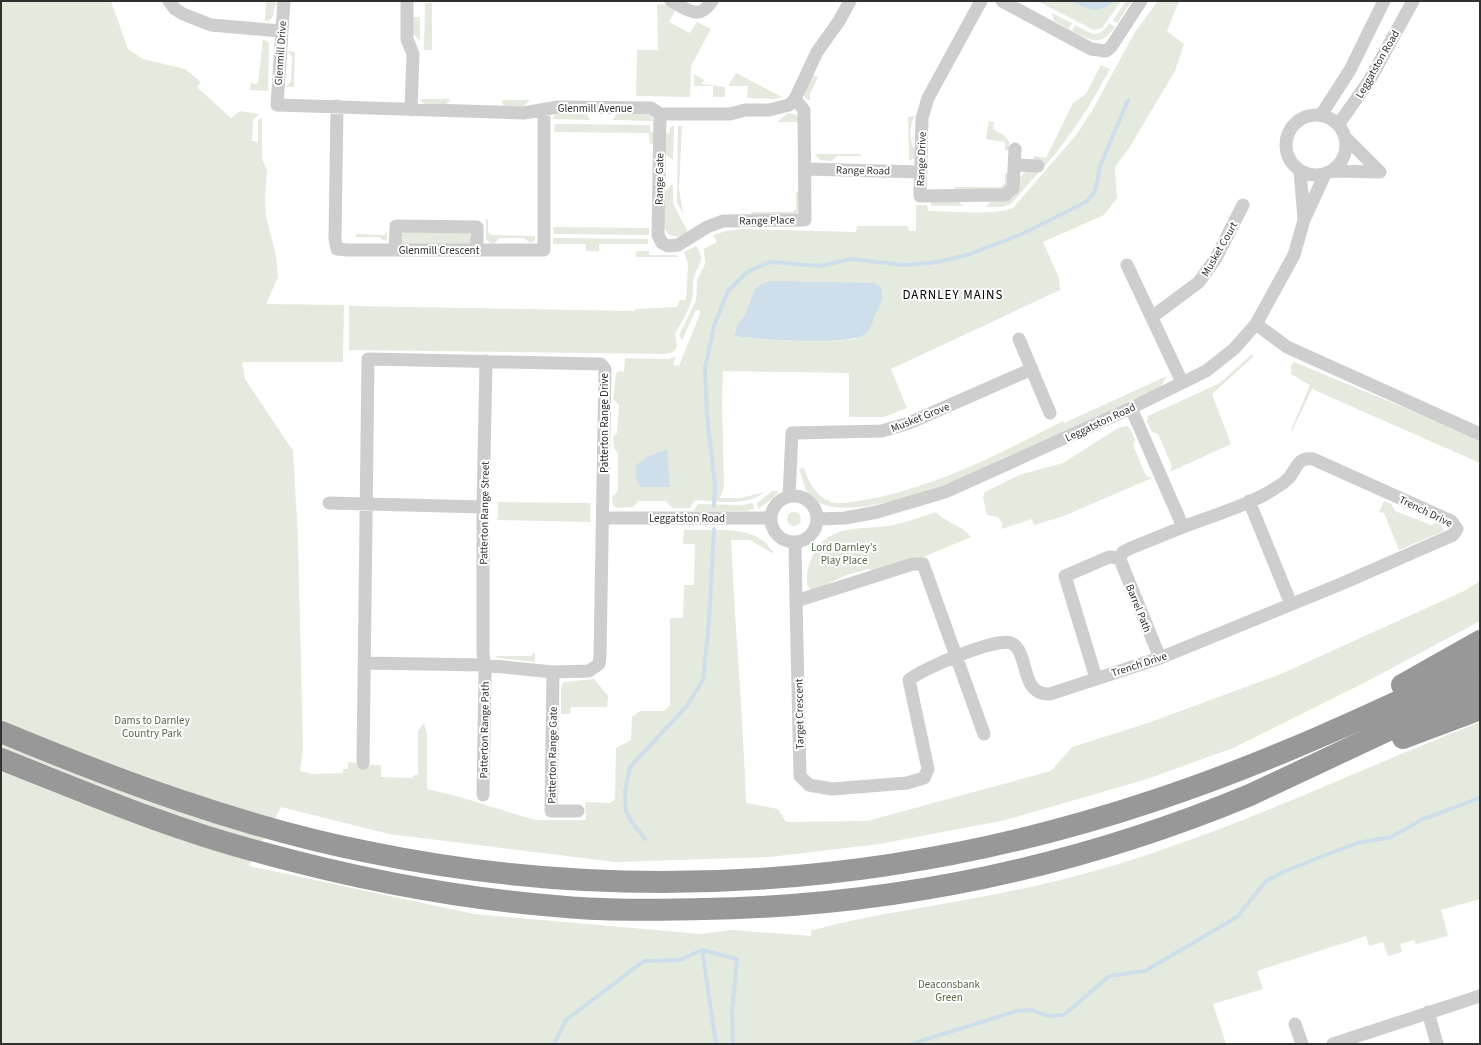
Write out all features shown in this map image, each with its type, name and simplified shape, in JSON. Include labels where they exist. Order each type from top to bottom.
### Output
[{"type":"highway","points":[[1256,763],[1480,641]]},
{"type":"highway","points":[[1,732],[161,793],[274,829],[364,852],[462,869],[534,878],[592,881],[688,882],[772,879],[932,859],[1009,842],[1075,825],[1157,800],[1256,763],[1314,739],[1480,663]]},
{"type":"highway","points":[[1250,795],[1480,687]]},
{"type":"highway","points":[[1,759],[148,816],[259,852],[328,870],[400,885],[476,897],[555,906],[621,910],[748,908],[801,906],[848,901],[947,886],[1046,864],[1122,843],[1214,810],[1250,795],[1480,709]]},
{"type":"street","points":[[170,1],[175,9],[183,14],[211,25],[281,31]]},
{"type":"street","name":"Glenmill Drive","points":[[277,105],[284,1]]},
{"type":"street","points":[[407,1],[408,39],[413,54],[411,110]]},
{"type":"street","points":[[671,1],[691,11],[698,12],[706,9],[712,1]]},
{"type":"street","points":[[795,99],[817,52],[839,21],[850,1]]},
{"type":"street","name":"Range Drive","points":[[981,1],[928,98],[922,118],[920,196],[1005,195],[1013,188],[1015,149]]},
{"type":"street","points":[[1002,1],[1091,49],[1106,51],[1141,1]]},
{"type":"street","name":"Leggatston Road","points":[[1321,115],[1350,70],[1384,1]]},
{"type":"street","name":"Leggatston Road","points":[[1338,125],[1369,81],[1413,1]]},
{"type":"street","name":"Glenmill Avenue","points":[[277,105],[524,113],[558,106],[651,108],[660,114],[730,114],[745,110],[769,110],[782,108],[795,99]]},
{"type":"street","name":"Range Place","points":[[662,243],[668,246],[678,245],[707,227],[723,221],[804,220],[804,110],[795,99]]},
{"type":"street","name":"Glenmill Crescent","points":[[337,106],[335,239],[337,249],[544,250],[544,110]]},
{"type":"street","name":"Range Gate","points":[[660,114],[658,235],[662,243]]},
{"type":"street","points":[[1310,115],[1321,115],[1330,118],[1338,125],[1345,137],[1380,172],[1329,172],[1317,175],[1300,171],[1288,158],[1286,150],[1288,132],[1293,124],[1300,118],[1310,115]]},
{"type":"street","points":[[1304,220],[1329,172],[1339,164],[1344,156],[1346,146],[1345,137]]},
{"type":"street","points":[[1014,165],[1038,166]]},
{"type":"street","name":"Range Road","points":[[805,169],[921,172]]},
{"type":"street","points":[[1300,171],[1304,220]]},
{"type":"street","name":"Musket Court","points":[[1152,317],[1199,282],[1216,258],[1243,205]]},
{"type":"street","name":"Leggatston Road","points":[[818,519],[845,518],[877,512],[946,492],[1131,408],[1206,371],[1234,349],[1256,324],[1294,255],[1304,220]]},
{"type":"street","points":[[395,250],[396,226],[478,227],[478,250]]},
{"type":"street","points":[[1127,265],[1182,382]]},
{"type":"street","points":[[1256,324],[1287,347],[1480,434]]},
{"type":"street","points":[[1019,339],[1050,413]]},
{"type":"street","name":"Patterton Range Drive","points":[[363,763],[365,504],[368,359],[602,364],[604,366],[604,518],[600,656],[598,664],[589,671],[553,672],[484,665],[364,663]]},
{"type":"street","name":"Patterton Range Street","points":[[484,665],[483,507],[486,361]]},
{"type":"street","name":"Musket Grove","points":[[789,496],[792,433],[882,431],[910,422],[1032,369]]},
{"type":"street","points":[[1131,408],[1183,526]]},
{"type":"street","name":"Trench Drive","points":[[955,657],[1001,641],[1011,643],[1018,649],[1027,676],[1035,688],[1043,694],[1050,694],[1160,658],[1341,584],[1453,535],[1456,533],[1457,526],[1444,518],[1308,458],[1297,463],[1289,478],[1276,488],[1249,501],[1131,548],[1123,552],[1120,558]]},
{"type":"street","points":[[789,496],[798,496],[806,498],[816,511],[818,519],[814,533],[802,541],[795,543],[780,538],[772,526],[770,518],[776,504],[789,496]]},
{"type":"street","points":[[1249,501],[1291,604]]},
{"type":"street","points":[[329,503],[483,507]]},
{"type":"street","name":"Leggatston Road","points":[[604,518],[770,518]]},
{"type":"street","points":[[795,543],[796,601],[913,564],[922,564],[984,734]]},
{"type":"street","points":[[1096,678],[1065,576],[1109,557],[1120,558]]},
{"type":"street","name":"Barrel Path","points":[[1120,558],[1160,658]]},
{"type":"street","name":"Target Crescent","points":[[796,601],[800,776],[809,785],[832,789],[907,783],[924,778],[928,769],[909,680],[917,673],[955,657]]},
{"type":"street","name":"Patterton Range Path","points":[[484,665],[484,795]]},
{"type":"street","name":"Patterton Range Gate","points":[[553,672],[551,811],[578,810]]},
{"type":"street","points":[[1333,1044],[1480,996]]},
{"type":"street","points":[[1428,1012],[1437,1044]]},
{"type":"street","points":[[1295,1024],[1302,1044]]},
{"type":"green space","name":"Dams to Darnley Country Park","points":[[1,1],[111,1],[128,49],[143,59],[185,69],[201,82],[197,87],[231,118],[240,111],[259,114],[253,120],[252,141],[258,142],[258,121],[262,117],[262,158],[267,171],[265,198],[266,216],[276,256],[278,277],[266,304],[344,305],[343,362],[242,362],[245,379],[293,451],[298,539],[303,748],[300,771],[312,774],[343,773],[343,769],[348,769],[348,762],[356,763],[358,767],[381,765],[381,777],[412,778],[414,775],[418,775],[418,731],[424,723],[427,734],[427,789],[460,797],[534,820],[586,820],[585,802],[610,803],[615,799],[616,748],[631,740],[632,717],[640,711],[664,711],[670,705],[670,618],[683,618],[684,585],[694,585],[695,544],[683,544],[684,530],[726,530],[747,533],[765,542],[774,554],[750,540],[731,540],[746,803],[778,809],[786,822],[867,821],[1051,771],[1072,747],[1148,723],[1281,674],[1464,591],[1480,581],[1480,621],[1362,684],[1233,748],[1147,779],[1006,820],[879,844],[770,857],[615,862],[389,834],[281,807],[249,866],[474,914],[701,934],[732,930],[811,936],[811,931],[841,923],[1014,890],[1064,879],[1118,864],[1223,828],[1480,722],[1480,899],[1441,910],[1448,936],[1416,944],[1414,940],[1400,944],[1402,952],[1388,956],[1383,942],[1369,946],[1366,936],[1257,971],[1263,989],[1213,1004],[1226,1044],[1,1044]]},
{"type":"green space","points":[[266,1],[274,1],[278,5],[275,5],[272,18],[268,21],[265,21]]},
{"type":"green space","points":[[1037,1],[1121,1],[1102,28],[1094,30]]},
{"type":"green space","points":[[1126,1],[1132,1],[1117,23],[1113,20]]},
{"type":"green space","points":[[1158,1],[1179,1],[1167,31],[1184,44],[1175,71],[1129,148],[1115,167],[1117,198],[1104,215],[1043,242],[1059,278],[1060,290],[891,369],[907,408],[884,417],[849,417],[849,373],[723,371],[722,401],[724,487],[720,498],[741,498],[765,492],[750,500],[722,502],[695,500],[690,508],[672,508],[666,501],[639,501],[633,507],[618,508],[613,506],[612,497],[618,491],[618,453],[614,448],[613,437],[617,433],[619,405],[613,399],[616,374],[619,371],[624,372],[625,358],[669,359],[676,356],[673,365],[679,366],[700,314],[700,310],[696,310],[682,340],[679,335],[696,301],[697,280],[705,264],[704,249],[717,242],[713,235],[726,231],[743,229],[856,232],[857,226],[908,226],[909,231],[916,231],[916,205],[927,205],[928,211],[960,212],[995,212],[1013,208],[1077,134],[1092,111],[1135,32]],"holes":[[[754,290],[856,339],[810,341],[734,336],[736,327],[745,314]]]},
{"type":"green space","points":[[425,3],[432,3],[432,50],[424,50]]},
{"type":"green space","points":[[657,4],[663,4],[674,10],[675,11],[669,22],[690,33],[697,22],[711,29],[691,66],[690,97],[636,96],[637,50],[658,50]]},
{"type":"green space","points":[[1052,13],[1072,23],[1069,29],[1054,21]]},
{"type":"green space","points":[[413,17],[420,17],[420,41],[413,34]]},
{"type":"green space","points":[[1109,23],[1115,27],[1110,33],[1100,40],[1090,39],[1072,31],[1075,25],[1090,33],[1098,34],[1105,29]]},
{"type":"green space","points":[[263,39],[269,43],[268,91],[250,90],[251,82],[255,84],[258,83]]},
{"type":"green space","points":[[287,51],[295,52],[294,87],[286,87],[291,81],[292,56]]},
{"type":"green space","points":[[1101,65],[1110,69],[1088,107],[1072,131],[1045,166],[1039,165],[1033,159],[1034,156],[1046,158],[1073,103],[1086,94]]},
{"type":"green space","points":[[736,73],[782,97],[776,99],[747,98],[748,86],[728,86]]},
{"type":"green space","points":[[694,74],[704,80],[702,84],[725,87],[725,97],[713,97],[713,86],[694,86]]},
{"type":"green space","points":[[812,75],[818,77],[810,94],[810,100],[806,99],[804,96]]},
{"type":"green space","points":[[420,99],[449,99],[450,101],[445,105],[424,104]]},
{"type":"green space","points":[[502,100],[530,100],[523,107],[505,106],[503,105]]},
{"type":"green space","points":[[559,113],[586,113],[590,120],[552,119]]},
{"type":"green space","points":[[788,113],[797,115],[800,122],[777,122]]},
{"type":"green space","points":[[617,114],[650,115],[654,121],[612,120]]},
{"type":"green space","points":[[915,116],[910,133],[915,150],[914,158],[909,161],[908,117]]},
{"type":"green space","points":[[989,121],[994,122],[993,129],[1005,136],[1010,143],[1009,150],[1005,150],[1005,142],[986,139]]},
{"type":"green space","points":[[555,124],[650,125],[650,132],[654,132],[654,143],[650,144],[649,133],[554,132]]},
{"type":"green space","points":[[674,125],[673,160],[665,154],[665,133],[669,134],[670,128]]},
{"type":"green space","points":[[678,126],[682,126],[679,189],[683,213],[677,203]]},
{"type":"green space","points":[[815,154],[860,154],[862,156],[837,156],[832,161],[820,160]]},
{"type":"green space","points":[[1027,171],[1039,172],[1011,204],[1003,207],[986,207],[990,202],[1004,201],[1023,174]]},
{"type":"green space","points":[[1005,173],[1009,173],[1004,190],[955,190],[955,187],[1001,187],[1005,183]]},
{"type":"green space","points":[[671,185],[673,185],[673,204],[688,232],[678,237],[669,235],[664,227],[665,192]]},
{"type":"green space","points":[[800,191],[799,211],[797,214],[751,214],[751,212],[792,212],[796,209],[796,192]]},
{"type":"green space","points":[[931,202],[959,202],[963,206],[931,206]]},
{"type":"green space","points":[[486,219],[488,219],[488,232],[491,235],[535,236],[535,240],[530,243],[524,238],[500,238],[495,243],[490,243],[486,239]]},
{"type":"green space","points":[[553,227],[649,228],[649,235],[554,234]]},
{"type":"green space","points":[[387,232],[387,239],[384,241],[379,237],[356,237],[356,234],[384,235]]},
{"type":"green space","points":[[405,232],[469,233],[472,241],[470,244],[404,245],[401,243],[402,234]]},
{"type":"green space","points":[[553,238],[648,239],[648,244],[599,244],[599,251],[586,251],[586,244],[553,244]]},
{"type":"green space","points":[[696,246],[701,255],[701,262],[694,277],[691,303],[675,334],[677,347],[673,352],[664,354],[349,350],[349,306],[634,311],[636,309],[677,307],[680,300],[686,300],[688,264],[684,252]]},
{"type":"green space","points":[[636,251],[649,251],[649,255],[677,255],[678,257],[636,257]]},
{"type":"green space","points":[[1252,354],[1253,357],[1212,394],[1231,444],[1170,472],[1172,466],[1158,434],[1152,432],[1147,422],[1148,416],[1220,383]]},
{"type":"green space","points":[[1294,362],[1480,439],[1480,463],[1312,389],[1292,431],[1291,430],[1310,385],[1291,374],[1291,365]]},
{"type":"green space","points":[[1167,376],[1162,385],[1156,389],[948,484],[897,500],[856,507],[837,507],[821,504],[807,492],[799,469],[804,468],[808,479],[817,493],[821,497],[831,502],[839,503],[865,500],[891,494],[917,487],[967,468],[1063,421],[1064,423]]},
{"type":"green space","points":[[1127,426],[1130,428],[1135,440],[1133,445],[1146,476],[1152,478],[1064,516],[1034,525],[1032,519],[1001,529],[1003,524],[998,517],[987,515],[983,497],[985,492],[1019,475],[1063,463],[1118,428]]},
{"type":"green space","points":[[772,491],[779,491],[773,498],[758,509],[757,503]]},
{"type":"green space","points":[[1384,501],[1391,504],[1395,511],[1431,525],[1436,523],[1442,526],[1444,531],[1399,550],[1384,513],[1379,512]]},
{"type":"green space","points":[[496,502],[591,503],[591,522],[496,520],[498,518],[498,503]]},
{"type":"green space","points":[[753,503],[754,509],[746,511],[693,511],[698,504],[742,505]]},
{"type":"green space","points":[[791,512],[797,512],[801,516],[801,522],[797,526],[791,526],[787,522],[787,516]]},
{"type":"green space","name":"Lord Darnley's Play Place","points":[[936,512],[971,537],[921,558],[876,572],[869,569],[847,575],[812,591],[808,587],[807,575],[811,559],[821,544],[829,537],[850,529],[898,524]]},
{"type":"green space","points":[[535,652],[535,662],[498,658],[495,656],[531,656]]},
{"type":"green space","points":[[594,679],[608,696],[607,707],[571,707],[570,714],[561,714],[561,687],[564,682]]},
{"type":"water","points":[[1072,1],[1114,1],[1103,8],[1093,10]]},
{"type":"water","points":[[771,281],[874,283],[881,287],[882,298],[868,331],[865,334],[855,338],[802,341],[734,336],[736,327],[745,314],[754,290],[761,284]]},
{"type":"water","points":[[667,449],[670,487],[642,487],[636,480],[636,465],[649,456]]},
{"type":"waterway","points":[[714,506],[715,485],[707,416],[705,368],[714,326],[728,291],[747,272],[769,262],[820,266],[851,259],[903,265],[931,263],[964,256],[1022,234],[1086,202],[1095,192],[1100,166],[1128,100]]},
{"type":"waterway","points":[[645,839],[631,821],[626,811],[625,792],[630,767],[687,706],[703,680],[709,621],[714,529]]},
{"type":"waterway","points":[[911,1044],[1017,1011],[1032,1010],[1048,1016],[1064,1015],[1109,976],[1145,971],[1237,917],[1266,881],[1285,871],[1357,843],[1391,837],[1423,819],[1480,798]]},
{"type":"waterway","points":[[702,950],[716,1044]]},
{"type":"waterway","points":[[554,1044],[566,1020],[644,961],[680,960],[702,950],[737,959],[732,1012],[733,1044]]},
{"type":"district","name":"DARNLEY MAINS","points":[[953,294]]},
{"type":"park label","name":"Deaconsbank Green","points":[[949,990]]}]
